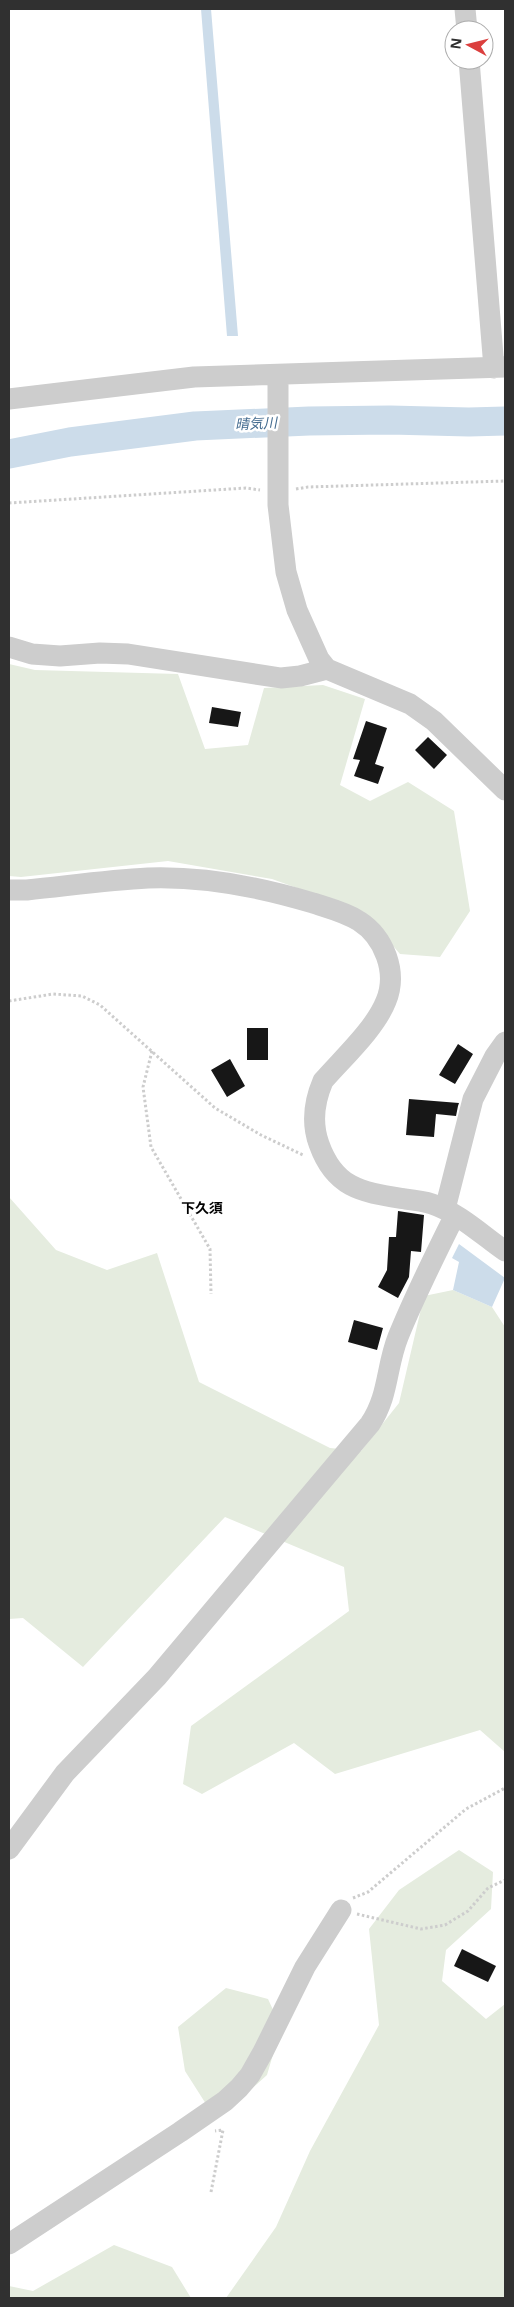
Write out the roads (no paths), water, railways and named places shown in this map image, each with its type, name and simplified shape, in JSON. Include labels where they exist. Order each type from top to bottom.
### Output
[{"type":"street","points":[[9,399],[194,377],[500,367],[470,70]]},
{"type":"street","points":[[278,375],[278,505],[286,572],[297,610],[319,659],[327,669],[410,704],[434,721],[505,790]]},
{"type":"street","points":[[9,647],[32,654],[60,656],[100,653],[128,654],[281,678],[300,676],[327,669]]},
{"type":"street","points":[[9,890],[27,890],[149,878],[208,880],[281,893],[342,912],[371,931],[381,943],[388,959],[390,988],[377,1018],[323,1081],[319,1090],[314,1114],[316,1135],[325,1162],[335,1175],[352,1186],[372,1194],[430,1203],[450,1212],[505,1251]]},
{"type":"street","points":[[9,1849],[65,1773],[157,1677],[370,1424],[380,1409],[397,1338],[434,1256],[450,1212],[473,1099],[495,1056],[505,1042]]},
{"type":"street","points":[[9,2244],[225,2101],[250,2075],[305,1967],[341,1910]]},
{"type":"water","points":[[201,9],[211,9],[238,336],[227,336]]},
{"type":"water","points":[[459,1244],[505,1278],[492,1307],[453,1290],[459,1262],[452,1258]]},
{"type":"waterway","name":"晴気川","points":[[9,454],[70,442],[195,426],[309,421],[505,421]]},
{"type":"district","name":"下久須","points":[[202,1207]]}]
